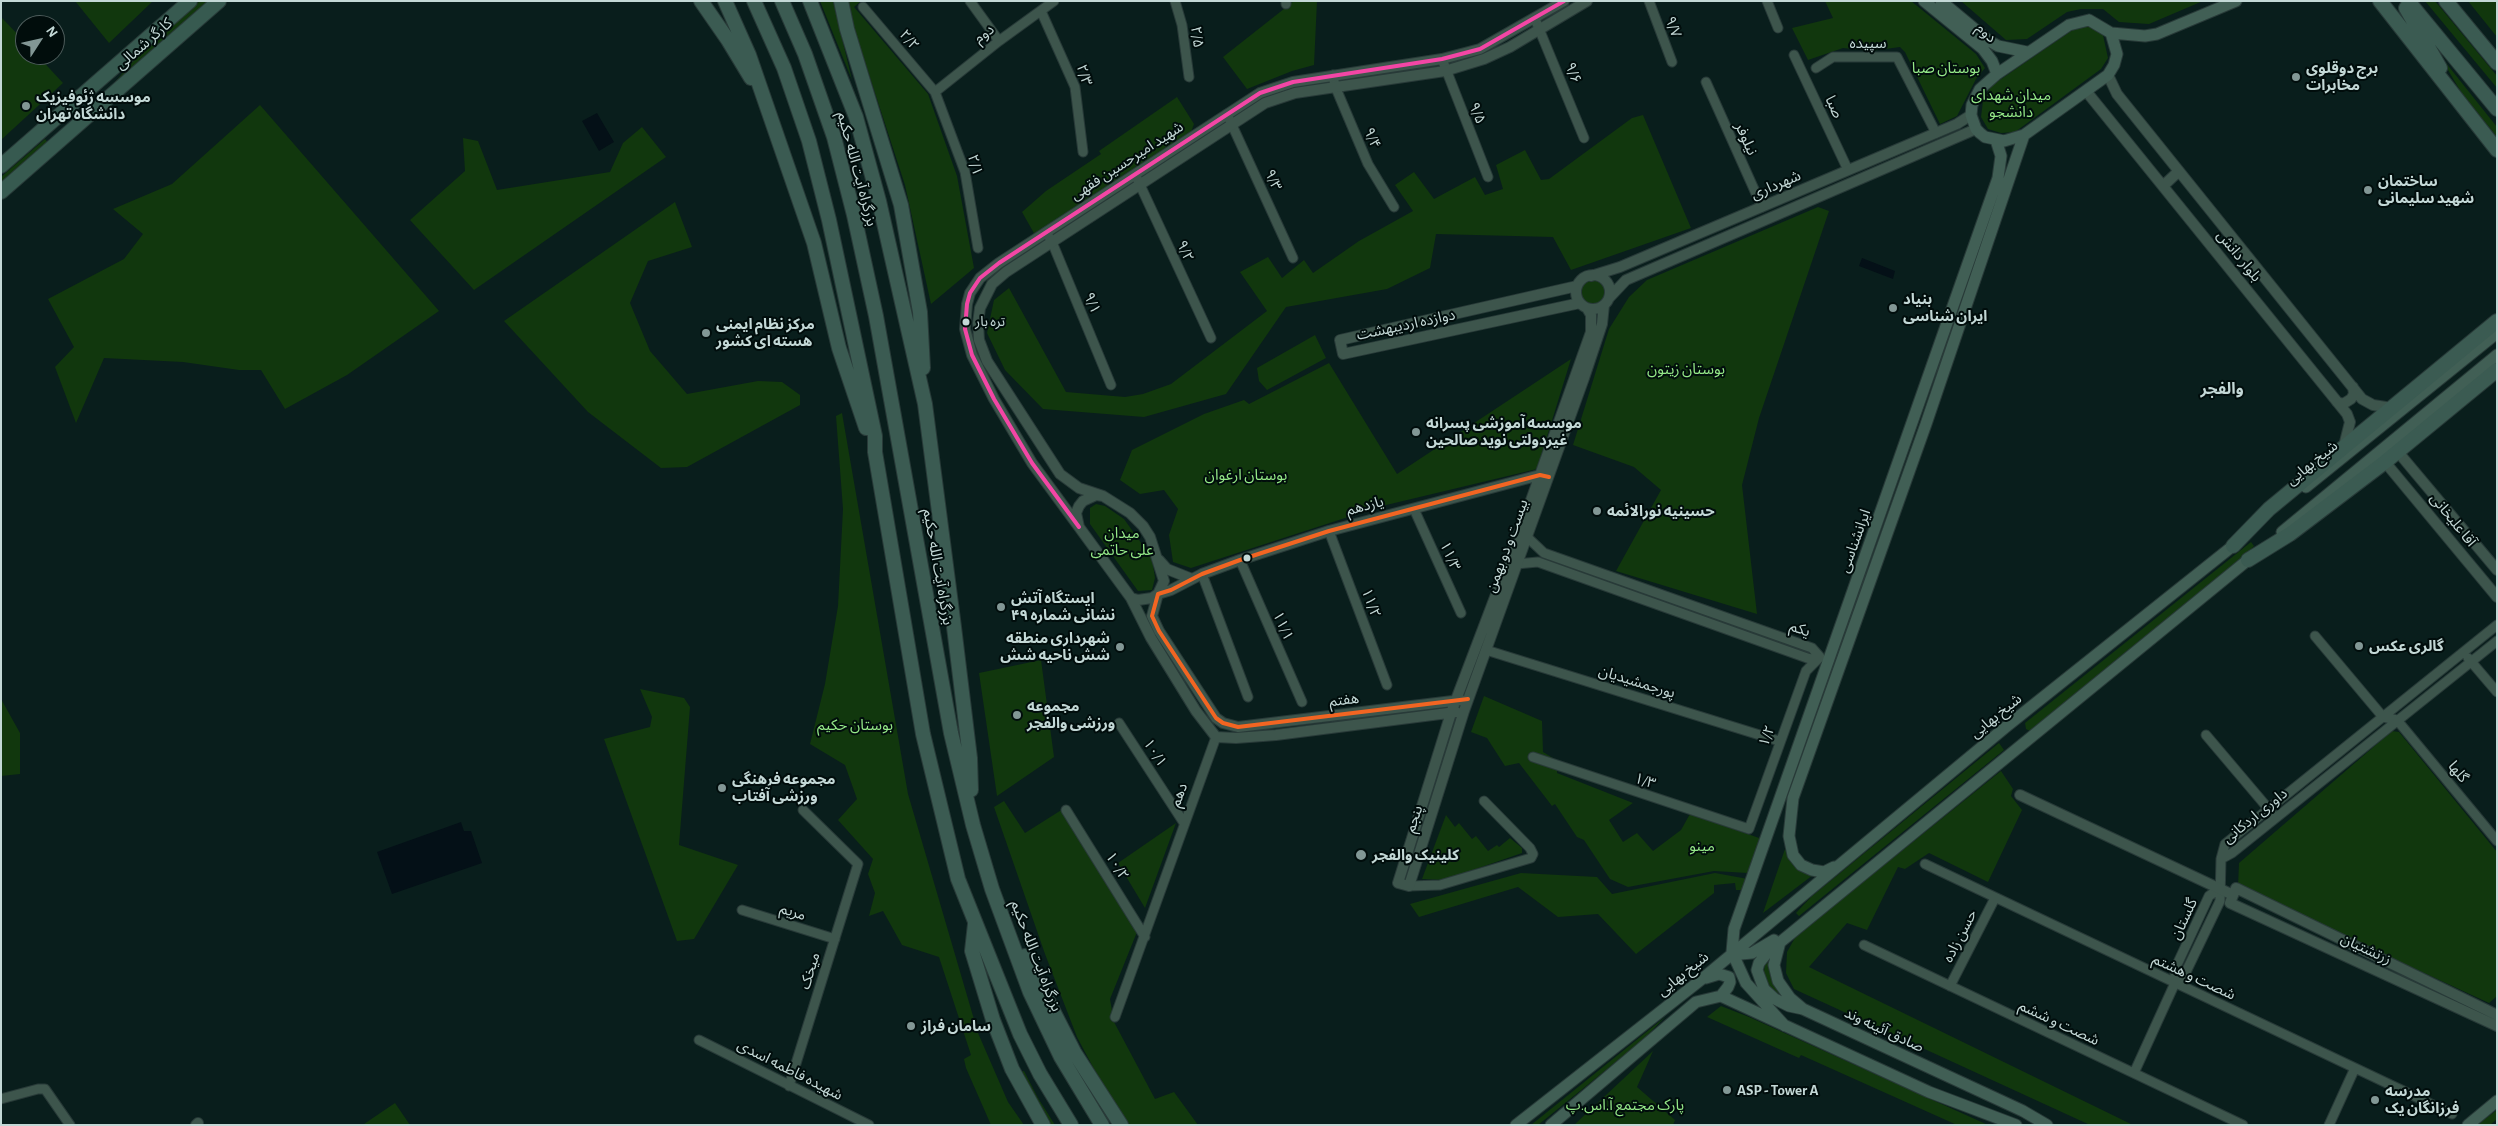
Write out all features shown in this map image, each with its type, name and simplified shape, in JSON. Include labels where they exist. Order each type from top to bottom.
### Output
[{"type":"highway","points":[[701,1],[728,40],[768,107]]},
{"type":"highway","points":[[725,1],[749,55],[814,243],[854,396],[876,452]]},
{"type":"highway","points":[[754,1],[784,68],[809,141],[839,267],[875,436],[876,452],[923,734],[951,855],[958,879],[1020,1034],[1040,1074],[1071,1125]]},
{"type":"highway","name":"بزرگراه آیت الله حکیم","points":[[782,1],[805,54],[834,137],[856,225],[876,316],[951,732],[973,825],[1006,927],[1043,1020],[1061,1057],[1102,1125]]},
{"type":"highway","points":[[810,1],[856,117],[879,201],[925,404]]},
{"type":"highway","points":[[841,1],[847,29],[901,205],[920,312],[925,404],[970,758],[973,825]]},
{"type":"highway","points":[[2380,1],[2497,150]]},
{"type":"highway","points":[[2402,1],[2468,115]]},
{"type":"highway","points":[[2408,1],[2497,109]]},
{"type":"highway","points":[[2446,1],[2497,63]]},
{"type":"highway","points":[[2233,546],[2268,510],[2348,448],[2392,408],[2497,321]]},
{"type":"highway","points":[[2248,560],[2290,534],[2386,462],[2497,370]]},
{"type":"highway","points":[[975,921],[972,951],[993,1020],[1012,1069],[1043,1125]]},
{"type":"highway","points":[[1006,927],[1024,954],[1074,1052],[1121,1125]]},
{"type":"main road","name":"کارگر شمالی","points":[[1,166],[190,1]]},
{"type":"main road","name":"کارگر شمالی","points":[[1,192],[219,1]]},
{"type":"main road","name":"دوم","points":[[1924,1],[1984,49],[1992,61],[1996,74]]},
{"type":"main road","name":"دوم","points":[[1942,1],[1989,41],[1998,46],[2027,52]]},
{"type":"main road","points":[[2111,32],[2117,54],[2114,65],[2108,75],[2086,91],[2024,135],[2004,141],[1986,137],[1976,129],[1971,116],[1976,96],[1996,74],[2069,24],[2089,20],[2111,32],[2145,36],[2157,34],[2236,1]]},
{"type":"main road","points":[[89,89],[102,103]]},
{"type":"main road","name":"ایرانشناسی","points":[[1843,864],[1824,872],[1812,870],[1801,865],[1793,855],[1790,846],[1790,817],[1793,798],[1926,424],[2024,135]]},
{"type":"main road","name":"ایرانشناسی","points":[[1732,952],[1734,929],[1825,659],[1914,420],[1998,178],[2001,156],[1996,140]]},
{"type":"main road","name":"شیخ بهایی","points":[[2348,448],[2497,333]]},
{"type":"main road","points":[[1803,1009],[1789,1006],[1764,989],[1758,977],[1758,963],[1784,939],[2021,743],[2497,356]]},
{"type":"main road","points":[[1914,420],[1926,424]]},
{"type":"main road","name":"شیخ بهایی","points":[[1516,1125],[1702,979],[1732,952],[1843,864],[2007,726],[2233,546]]},
{"type":"main road","points":[[1825,659],[1841,664]]},
{"type":"main road","points":[[2007,726],[2021,743]]},
{"type":"main road","points":[[1732,952],[1741,954],[1752,953],[1776,939],[1806,916],[1814,914]]},
{"type":"main road","name":"صادق آئینه وند","points":[[1784,939],[1774,965],[1778,982],[1790,998],[1803,1009],[2022,1111],[2058,1125]]},
{"type":"main road","points":[[1732,952],[1746,983],[1785,1026]]},
{"type":"main road","points":[[1702,979],[1719,974],[1729,977],[1728,988],[1721,996],[1929,1092],[2014,1124]]},
{"type":"main road","name":"شیخ بهایی","points":[[1551,1125],[1696,1002],[1721,996]]},
{"type":"main road","points":[[1929,1092],[1939,1072]]},
{"type":"main road","points":[[2468,1125],[2497,1101]]},
{"type":"main road","name":"صادق آئینه وند","points":[[2022,1111],[2046,1125]]},
{"type":"street","points":[[970,1],[999,41]]},
{"type":"street","name":"دوم","points":[[935,92],[999,41],[1054,1]]},
{"type":"street","name":"۲/۵","points":[[1175,1],[1182,25],[1189,78]]},
{"type":"street","name":"شهید امیرحسین فقهی","points":[[1079,527],[1032,463],[994,399],[972,355],[965,329],[970,293],[980,278],[999,263],[1260,93],[1292,82],[1442,60],[1480,49],[1564,1]]},
{"type":"street","name":"شهید امیرحسین فقهی","points":[[1103,496],[1078,488],[1060,474],[988,361],[979,340],[980,308],[992,284],[1006,272],[1265,103],[1295,93],[1445,71],[1484,59],[1541,29],[1586,1]]},
{"type":"street","name":"۹/۷","points":[[1649,1],[1672,62]]},
{"type":"street","points":[[1767,1],[1778,28]]},
{"type":"street","name":"۲/۲","points":[[862,7],[935,92]]},
{"type":"street","name":"۲/۳","points":[[1041,11],[1075,87],[1083,152]]},
{"type":"street","name":"۹/۶","points":[[1535,19],[1541,29],[1584,138]]},
{"type":"street","name":"صبا","points":[[1794,55],[1848,170]]},
{"type":"street","name":"سپیده","points":[[1816,68],[1833,58],[1897,57],[1936,133]]},
{"type":"street","name":"۹/۵","points":[[1442,60],[1488,176]]},
{"type":"street","name":"۹/۴","points":[[1333,75],[1335,86],[1368,164],[1394,207]]},
{"type":"street","name":"بلوار دانش","points":[[2108,75],[2117,94],[2362,399],[2373,405],[2392,408]]},
{"type":"street","name":"نیلوفر","points":[[1706,82],[1762,207]]},
{"type":"street","name":"بلوار دانش","points":[[2086,91],[2338,402],[2350,422],[2348,448]]},
{"type":"street","name":"۲/۱","points":[[935,92],[965,172],[978,248]]},
{"type":"street","name":"۹/۳","points":[[1227,114],[1293,258]]},
{"type":"street","name":"شهرداری","points":[[1590,276],[1620,267],[1936,133],[1971,116]]},
{"type":"street","name":"شهرداری","points":[[1607,302],[1626,280],[1976,129]]},
{"type":"street","points":[[1936,133],[1941,144]]},
{"type":"street","points":[[1848,170],[1853,182]]},
{"type":"street","points":[[2163,186],[2179,171]]},
{"type":"street","name":"۹/۲","points":[[1135,174],[1141,183],[1172,256],[1211,338]]},
{"type":"street","points":[[1762,207],[1767,219]]},
{"type":"street","name":"۹/۱","points":[[1046,232],[1052,242],[1111,385]]},
{"type":"street","points":[[1590,276],[1602,278],[1610,292],[1607,302],[1593,309],[1584,306],[1576,292],[1577,286],[1582,279],[1590,276]]},
{"type":"street","name":"دوازده اردیبهشت","points":[[1577,286],[1340,340],[1343,354],[1584,306]]},
{"type":"street","name":"بیست و دو بهمن","points":[[1456,701],[1545,476],[1602,324],[1607,302]]},
{"type":"street","name":"بیست و دو بهمن","points":[[1464,711],[1526,536],[1591,332],[1591,315],[1584,306]]},
{"type":"street","points":[[2338,402],[2343,404],[2351,399],[2354,394],[2353,387]]},
{"type":"street","name":"آقا علیخانی","points":[[2398,452],[2497,570]]},
{"type":"street","name":"آقا علیخانی","points":[[2386,462],[2497,597]]},
{"type":"street","name":"یازدهم","points":[[1158,594],[1171,590],[1202,574],[1240,560],[1329,531],[1545,476]]},
{"type":"street","points":[[1103,496],[1130,513],[1143,526],[1158,559],[1164,580],[1152,616],[1159,631],[1216,718],[1223,723],[1216,737],[1196,711],[1151,638],[1131,598],[1079,527],[1076,520],[1078,506],[1089,497],[1103,496]]},
{"type":"street","name":"۱۱/۳","points":[[1414,509],[1461,613]]},
{"type":"street","points":[[2434,522],[2448,511]]},
{"type":"street","name":"۱۱/۲","points":[[1329,531],[1387,684]]},
{"type":"street","name":"یکم","points":[[1526,536],[1544,553],[1812,648],[1825,659]]},
{"type":"street","points":[[1158,559],[1167,569],[1192,579]]},
{"type":"street","name":"۱۱/۱","points":[[1240,560],[1302,702]]},
{"type":"street","name":"یکم","points":[[1516,564],[1538,562],[1810,659],[1825,659]]},
{"type":"street","points":[[1202,574],[1248,697]]},
{"type":"street","points":[[1131,598],[1145,600],[1158,594]]},
{"type":"street","name":"داوری اردکانی","points":[[2221,859],[2225,844],[2497,625]]},
{"type":"street","points":[[2315,636],[2383,717],[2397,720]]},
{"type":"street","name":"داوری اردکانی","points":[[2221,859],[2497,641]]},
{"type":"street","name":"پورجمشیدیان","points":[[1486,650],[1779,741]]},
{"type":"street","points":[[2464,652],[2497,692]]},
{"type":"street","name":"۱/۲","points":[[1749,829],[1779,741],[1806,671],[1825,659]]},
{"type":"street","name":"هفتم","points":[[1223,723],[1238,727],[1468,700]]},
{"type":"street","name":"پنجم","points":[[1456,701],[1398,883],[1409,886],[1464,711]]},
{"type":"street","name":"هفتم","points":[[1216,737],[1236,738],[1276,735],[1464,711]]},
{"type":"street","name":"گلها","points":[[2397,720],[2497,841]]},
{"type":"street","name":"۱۰/۱","points":[[1119,723],[1184,823]]},
{"type":"street","points":[[2206,735],[2275,817]]},
{"type":"street","name":"دهم","points":[[1115,1017],[1216,737]]},
{"type":"street","name":"۱/۳","points":[[1533,757],[1749,829]]},
{"type":"street","name":"زرتشتیان","points":[[2020,795],[2233,895]]},
{"type":"street","points":[[1409,886],[1440,885],[1531,858],[1533,854],[1530,848],[1484,801]]},
{"type":"street","name":"میخک","points":[[789,1086],[858,864],[803,810]]},
{"type":"street","name":"۱۰/۲","points":[[1066,810],[1145,937]]},
{"type":"street","points":[[2220,888],[2221,859]]},
{"type":"street","name":"شصت و هشتم","points":[[1925,864],[2452,1114]]},
{"type":"street","name":"گلستان","points":[[2134,1073],[2175,983],[2175,970],[2186,945],[2209,896],[2220,888]]},
{"type":"street","name":"زرتشتیان","points":[[2497,1015],[2236,888],[2230,903],[2497,1026]]},
{"type":"street","name":"حسن زاده","points":[[1950,986],[1995,898]]},
{"type":"street","name":"مریم","points":[[742,910],[835,939]]},
{"type":"street","name":"شصت و ششم","points":[[1864,945],[2243,1125]]},
{"type":"street","name":"شهیده فاطمه اسدی","points":[[698,1040],[869,1125]]},
{"type":"street","points":[[2329,1125],[2355,1068]]},
{"type":"street","points":[[1,1099],[38,1089],[48,1091],[70,1125]]},
{"type":"green space","points":[[75,1],[153,1],[109,43]]},
{"type":"green space","points":[[200,1],[212,1],[117,84],[115,82],[140,53]]},
{"type":"green space","points":[[820,1],[833,1],[852,80]]},
{"type":"green space","points":[[845,1],[861,1],[854,7],[928,94],[957,176],[974,268],[931,304],[905,185]]},
{"type":"green space","points":[[1294,1],[1317,1],[1314,65],[1292,71],[1247,89],[1223,57]]},
{"type":"green space","name":"بوستان صبا","points":[[1825,1],[1911,1],[1976,54],[1985,68],[1976,79],[1957,116],[1940,124],[1905,52],[1900,47],[1871,51],[1843,48],[1808,60],[1792,28],[1833,18]]},
{"type":"green space","points":[[1961,1],[2203,1],[2149,24],[2119,22],[2103,9],[2081,9],[2067,12],[2027,39],[2006,40]]},
{"type":"green space","points":[[2425,1],[2435,1],[2497,76],[2497,88]]},
{"type":"green space","points":[[2468,1],[2497,1],[2497,37]]},
{"type":"green space","points":[[1,17],[15,32],[15,65],[46,65],[63,83],[1,140]]},
{"type":"green space","name":"میدان شهدای دانشجو","points":[[2086,26],[2096,29],[2103,35],[2108,58],[2101,69],[2015,132],[2001,133],[1988,129],[1981,117],[1983,101],[1991,86],[2074,29]]},
{"type":"green space","points":[[2438,53],[2497,127],[2497,137],[2461,92]]},
{"type":"green space","points":[[1177,97],[1194,124],[1191,132],[1035,235],[1022,212],[1046,191],[1101,154],[1099,151]]},
{"type":"green space","points":[[260,105],[439,311],[347,375],[285,409],[261,370],[239,370],[183,362],[104,358],[76,423],[55,367],[74,347],[48,299],[124,259],[143,234],[113,209],[172,184]]},
{"type":"green space","points":[[1643,115],[1691,228],[1571,270],[1553,237],[1436,234],[1430,268],[1387,289],[1286,307],[1226,394],[1144,417],[1043,409],[1005,370],[987,333],[994,300],[1009,288],[1066,392],[1125,397],[1143,394],[1171,384],[1267,311],[1240,272],[1268,257],[1282,278],[1304,260],[1313,273],[1359,241],[1413,211],[1395,185],[1414,172],[1434,199],[1475,177],[1485,195],[1503,189],[1496,165],[1525,150],[1541,180],[1549,179],[1632,118]]},
{"type":"green space","points":[[642,127],[666,157],[474,290],[410,220],[465,171],[463,138],[478,141],[497,190],[610,172],[623,143]]},
{"type":"green space","points":[[45,139],[50,145],[1,187],[1,177]]},
{"type":"green space","points":[[675,202],[692,247],[648,261],[630,303],[650,351],[687,394],[758,381],[782,382],[800,395],[800,405],[687,467],[661,468],[588,412],[504,321]]},
{"type":"green space","name":"بوستان زیتون","points":[[1818,207],[1829,211],[1759,418],[1742,485],[1757,614],[1616,571],[1661,490],[1634,467],[1573,445],[1609,329],[1629,297],[1647,280]]},
{"type":"green space","points":[[1593,278],[1603,282],[1607,292],[1603,302],[1593,306],[1583,302],[1579,292],[1583,282]]},
{"type":"green space","points":[[1315,335],[1326,358],[1267,390],[1259,381],[1257,368]]},
{"type":"green space","name":"بوستان ارغوان","points":[[1571,359],[1537,469],[1382,506],[1191,568],[1173,562],[1169,535],[1178,509],[1164,490],[1140,494],[1120,480],[1132,450],[1204,414],[1244,400],[1249,404],[1329,363],[1397,474]]},
{"type":"green space","name":"بوستان حکیم","points":[[842,413],[908,794],[978,1033],[1008,1102],[1024,1125],[991,1125],[966,1068],[964,1059],[971,1055],[939,957],[902,945],[883,911],[869,916],[875,893],[868,874],[873,859],[838,820],[857,799],[845,765],[810,744],[825,684],[838,606],[843,509],[836,416]]},
{"type":"green space","name":"میدان علی حاتمی","points":[[1096,504],[1105,506],[1124,519],[1152,558],[1155,578],[1152,590],[1138,591],[1090,524],[1090,508]]},
{"type":"green space","points":[[2251,542],[2254,546],[2244,556],[2030,731],[2026,729],[2025,723]]},
{"type":"green space","name":"مجموعه ورزشی والفجر","points":[[1041,660],[1054,757],[997,796],[979,673]]},
{"type":"green space","points":[[640,689],[684,698],[690,707],[679,845],[738,865],[694,939],[677,941],[604,739],[650,727],[652,717]]},
{"type":"green space","name":"مینو","points":[[1484,696],[1542,721],[1543,752],[1558,761],[1557,773],[1633,803],[1609,820],[1623,842],[1637,833],[1653,851],[1681,830],[1690,814],[1762,839],[1748,873],[1714,871],[1628,887],[1610,879],[1584,840],[1577,837],[1555,804],[1552,806],[1519,763],[1505,766],[1487,738],[1471,732]]},
{"type":"green space","points":[[1,699],[20,733],[20,774],[1,776]]},
{"type":"green space","points":[[2392,731],[2399,732],[2497,852],[2497,996],[2489,1003],[2238,887],[2239,863]]},
{"type":"green space","points":[[1999,743],[2004,750],[1799,916],[1796,913],[1812,896]]},
{"type":"green space","points":[[2001,771],[2013,789],[2011,796],[2022,810],[1988,882],[1929,853],[1905,869],[1898,867],[1867,930],[1847,923],[1809,967],[2133,1125],[2090,1125],[1794,989],[1786,973],[1787,952],[1796,936]]},
{"type":"green space","points":[[1004,801],[1025,833],[1063,809],[1137,932],[1110,999],[1114,1022],[1155,1099],[1174,1092],[1198,1125],[1128,1125],[1094,1069],[1077,1037],[1045,954],[994,807]]},
{"type":"green space","points":[[1446,815],[1455,827],[1459,823],[1472,839],[1476,836],[1488,851],[1497,845],[1499,847],[1510,838],[1522,848],[1522,853],[1444,880],[1422,879]]},
{"type":"green space","points":[[1176,823],[1145,908],[1118,863]]},
{"type":"green space","points":[[1785,849],[1793,865],[1813,875],[1763,913]]},
{"type":"green space","points":[[1521,873],[1597,877],[1612,894],[1715,873],[1748,879],[1745,890],[1736,890],[1735,883],[1714,885],[1714,893],[1636,954],[1598,914],[1558,917],[1518,887],[1419,917],[1410,904]]},
{"type":"green space","points":[[1771,959],[1779,995],[1769,990],[1763,976],[1765,965]]},
{"type":"green space","points":[[1721,1006],[1988,1125],[1957,1125],[1801,1055],[1799,1058],[1707,1017]]},
{"type":"green space","points":[[1665,1017],[1643,1040],[1538,1125],[1531,1125]]},
{"type":"green space","name":"پارک مجتمع آ.اس.پ","points":[[1653,1051],[1637,1087],[1675,1120],[1673,1125],[1574,1125]]},
{"type":"green space","points":[[1024,1071],[1055,1125],[1047,1125],[1018,1073]]},
{"type":"green space","points":[[395,1103],[410,1125],[364,1125],[364,1124]]},
{"type":"green space","points":[[2497,1110],[2497,1119],[2490,1125],[2477,1125]]},
{"type":"shaded area","points":[[597,113],[614,142],[599,151],[582,121]]},
{"type":"shaded area","points":[[1862,258],[1895,271],[1893,279],[1859,266]]},
{"type":"shaded area","points":[[461,822],[464,831],[471,831],[482,863],[392,894],[377,852]]},
{"type":"transit line","points":[[1079,527],[1032,463],[994,399],[972,355],[965,329],[967,304],[970,293],[980,278],[999,263],[1260,93],[1293,82],[1442,59],[1480,49],[1564,1]]},
{"type":"transit line","points":[[1468,699],[1238,727],[1223,723],[1216,718],[1159,631],[1152,616],[1158,594],[1171,590],[1202,574],[1329,531],[1540,475],[1549,477]]},
{"type":"place","name":"برج دوقلوی مخابرات","points":[[2296,77]]},
{"type":"place","name":"موسسه ژئوفیزیک دانشگاه تهران","points":[[26,106]]},
{"type":"place","name":"ساختمان شهید سلیمانی","points":[[2368,190]]},
{"type":"place","name":"بنیاد ایران شناسی","points":[[1893,308]]},
{"type":"place","name":"تره بار","points":[[966,322]]},
{"type":"place","name":"مرکز نظام ایمنی هسته ای کشور","points":[[706,333]]},
{"type":"place","name":"موسسه آموزشی پسرانه غیردولتی نوید صالحین","points":[[1416,432]]},
{"type":"place","name":"حسینیه نورالائمه","points":[[1597,511]]},
{"type":"place","name":"ایستگاه آتش نشانی شماره ۴۹","points":[[1001,607]]},
{"type":"place","name":"گالری عکس","points":[[2359,646]]},
{"type":"place","name":"شهرداری منطقه شش ناحیه شش","points":[[1120,647]]},
{"type":"place","name":"مجموعه ورزشی والفجر","points":[[1017,715]]},
{"type":"place","name":"مجموعه فرهنگی ورزشی آفتاب","points":[[722,788]]},
{"type":"place","name":"کلینیک والفجر","points":[[1361,855]]},
{"type":"place","name":"سامان فراز","points":[[911,1026]]},
{"type":"place","name":"ASP - Tower A","points":[[1727,1090]]},
{"type":"place","name":"مدرسه فرزانگان یک","points":[[2375,1100]]},
{"type":"district","name":"والفجر","points":[[2222,389]]}]
